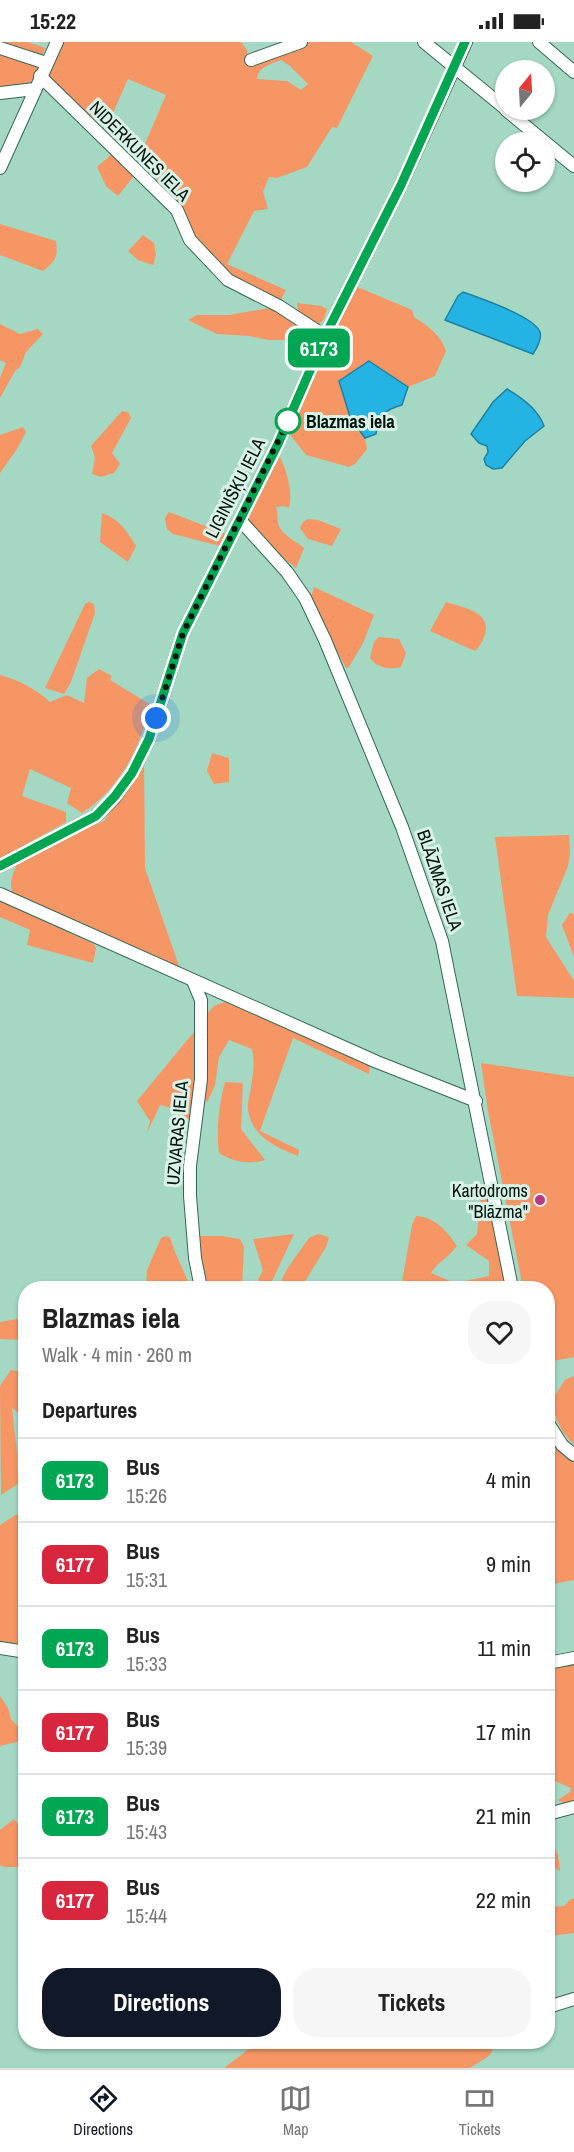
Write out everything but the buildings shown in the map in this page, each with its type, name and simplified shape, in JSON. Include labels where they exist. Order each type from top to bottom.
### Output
[{"type":"street","points":[[0,168],[57,42]]},
{"type":"street","points":[[251,60],[301,42]]},
{"type":"street","points":[[424,42],[495,100]]},
{"type":"street","name":"LIGINIŠĶU IELA","points":[[0,866],[96,816],[132,773],[149,739],[183,633],[278,444],[325,336],[401,185],[465,42]]},
{"type":"street","points":[[538,42],[574,72]]},
{"type":"street","points":[[0,48],[46,63]]},
{"type":"street","name":"NIDERKUNES IELA","points":[[40,76],[177,210],[190,240],[228,280],[279,306],[325,336]]},
{"type":"street","points":[[0,93],[35,89]]},
{"type":"street","points":[[519,120],[574,166]]},
{"type":"street","name":"BLĀZMAS IELA","points":[[240,520],[287,572],[305,598],[325,640],[398,816],[442,941],[511,1281]]},
{"type":"street","points":[[0,894],[377,1062],[476,1101]]},
{"type":"street","name":"UZVARAS IELA","points":[[193,981],[201,1000],[201,1079],[190,1166],[190,1196],[195,1258],[200,1281]]},
{"type":"street","points":[[555,1434],[574,1455]]},
{"type":"street","points":[[0,1648],[18,1651]]},
{"type":"street","points":[[555,1662],[574,1658]]},
{"type":"street","points":[[555,1812],[574,1807]]},
{"type":"street","points":[[555,2005],[574,1999]]},
{"type":"shaded area","points":[[0,42],[27,42],[46,48],[42,55],[35,56],[0,44]]},
{"type":"shaded area","points":[[60,42],[241,42],[247,50],[248,60],[282,53],[309,42],[351,42],[373,56],[337,128],[332,127],[307,167],[277,178],[269,177],[263,192],[268,209],[254,211],[227,264],[286,290],[279,303],[235,280],[209,256],[193,232],[183,211],[155,185],[158,176],[152,165],[138,160],[166,95],[128,79],[106,129],[48,78],[48,69]],"holes":[[[281,60],[308,84],[301,90],[287,81],[257,79],[262,69],[273,63]]]},
{"type":"shaded area","points":[[0,51],[37,65],[34,78],[25,85],[0,89]]},
{"type":"shaded area","points":[[114,152],[134,176],[118,196],[106,186],[97,167]]},
{"type":"shaded area","points":[[0,224],[56,241],[57,251],[53,261],[43,271],[0,255]]},
{"type":"shaded area","points":[[143,235],[154,243],[156,255],[153,265],[138,260],[128,251]]},
{"type":"shaded area","points":[[355,286],[412,310],[414,317],[429,327],[444,345],[446,351],[435,376],[408,387],[369,362],[339,381],[350,417],[365,438],[367,449],[355,464],[349,467],[306,455],[291,436],[304,399]]},
{"type":"shaded area","points":[[297,303],[327,309],[324,319],[317,326],[314,324],[306,340],[269,340],[217,334],[188,320],[197,315],[229,315],[269,308],[277,313],[299,316]]},
{"type":"shaded area","points":[[0,324],[20,334],[38,329],[43,334],[26,352],[20,367],[15,371],[0,398],[0,378],[6,363],[0,360]]},
{"type":"shaded area","points":[[122,411],[128,412],[131,418],[112,453],[120,464],[114,473],[101,477],[92,474],[95,458],[91,446]]},
{"type":"shaded area","points":[[23,427],[26,432],[0,473],[0,435]]},
{"type":"shaded area","points":[[280,457],[287,476],[290,496],[289,508],[276,507],[278,523],[284,533],[304,548],[296,568],[261,540],[247,517],[274,461]]},
{"type":"shaded area","points":[[169,512],[226,534],[220,546],[173,534],[167,529],[165,518]]},
{"type":"shaded area","points":[[102,513],[113,518],[122,526],[136,546],[128,562],[100,542]]},
{"type":"shaded area","points":[[308,519],[318,520],[341,529],[332,546],[308,539],[300,528]]},
{"type":"shaded area","points":[[314,587],[374,615],[363,643],[349,667],[346,668],[310,601]]},
{"type":"shaded area","points":[[89,602],[94,604],[95,613],[71,682],[64,694],[45,688],[85,604]]},
{"type":"shaded area","points":[[446,602],[474,612],[484,620],[485,634],[475,651],[430,631]]},
{"type":"shaded area","points":[[379,637],[399,639],[406,653],[401,667],[384,667],[376,664],[370,658],[374,642]]},
{"type":"shaded area","points":[[99,669],[112,676],[110,680],[151,705],[141,736],[127,766],[108,792],[82,813],[67,803],[71,788],[30,769],[22,796],[66,812],[66,822],[0,859],[0,675],[27,686],[50,702],[67,695],[84,703],[87,678]]},
{"type":"shaded area","points":[[212,753],[229,758],[229,782],[214,784],[207,771]]},
{"type":"shaded area","points":[[144,760],[145,868],[180,969],[14,895],[11,887],[12,876],[17,864],[104,821]]},
{"type":"shaded area","points":[[569,835],[568,866],[548,915],[546,937],[574,981],[574,998],[517,996],[495,837]]},
{"type":"shaded area","points":[[0,901],[94,944],[96,948],[93,963],[27,945],[30,930],[0,917]]},
{"type":"shaded area","points":[[570,913],[574,914],[574,957],[562,925]]},
{"type":"shaded area","points":[[227,1001],[370,1063],[369,1074],[293,1038],[260,1131],[299,1150],[298,1156],[266,1140],[250,1119],[248,1107],[253,1068],[252,1049],[229,1040],[219,1057],[215,1085],[207,1103],[204,1095],[205,1016],[214,1006]]},
{"type":"shaded area","points":[[198,1027],[196,1099],[191,1120],[169,1107],[160,1105],[147,1133],[150,1121],[137,1101]]},
{"type":"shaded area","name":"Kartodroms \"Blāzma\"","points":[[481,1063],[574,1077],[574,1357],[555,1361],[555,1281],[522,1281],[488,1111]]},
{"type":"shaded area","points":[[225,1082],[243,1083],[241,1129],[265,1160],[241,1162],[219,1153],[219,1117]]},
{"type":"shaded area","points":[[482,1188],[489,1201],[505,1281],[465,1281],[489,1276],[489,1261],[466,1245],[477,1234]]},
{"type":"shaded area","points":[[416,1216],[435,1222],[457,1246],[431,1273],[450,1281],[402,1281],[412,1225]]},
{"type":"shaded area","points":[[294,1234],[272,1281],[258,1281],[263,1270],[253,1239]]},
{"type":"shaded area","points":[[318,1234],[329,1237],[326,1247],[305,1281],[281,1281],[287,1269],[309,1238]]},
{"type":"shaded area","points":[[197,1236],[240,1239],[244,1247],[242,1281],[206,1281]]},
{"type":"shaded area","points":[[170,1237],[188,1281],[146,1281],[147,1270],[161,1238]]},
{"type":"shaded area","points":[[18,1319],[18,1340],[0,1339],[0,1322]]},
{"type":"shaded area","points":[[11,1370],[18,1371],[18,1413],[12,1408],[18,1484],[1,1495],[0,1386]]},
{"type":"shaded area","points":[[574,1376],[574,1445],[562,1431],[555,1415],[555,1395],[565,1380]]},
{"type":"shaded area","points":[[555,1439],[563,1454],[574,1463],[574,1580],[555,1584]]},
{"type":"shaded area","points":[[18,1513],[18,1648],[0,1645],[0,1525]]},
{"type":"shaded area","points":[[574,1661],[574,1802],[565,1804],[558,1800],[570,1792],[571,1788],[555,1781],[555,1663]]},
{"type":"shaded area","points":[[0,1696],[8,1708],[11,1719],[18,1727],[18,1742],[0,1746]]},
{"type":"shaded area","points":[[14,1819],[18,1824],[18,1867],[0,1865],[0,1830]]},
{"type":"shaded area","points":[[555,1849],[558,1858],[560,1871],[555,1868]]},
{"type":"shaded area","points":[[574,1899],[574,1933],[555,1935],[555,1907],[564,1906]]},
{"type":"shaded area","points":[[249,2049],[493,2049],[489,2056],[470,2068],[224,2068]]},
{"type":"water","points":[[463,292],[505,308],[536,326],[540,332],[540,338],[533,354],[445,320],[458,296]]},
{"type":"water","points":[[369,361],[408,387],[402,405],[383,414],[376,434],[365,438],[350,417],[339,381]]},
{"type":"water","points":[[507,389],[533,409],[544,426],[525,441],[502,468],[493,469],[486,465],[484,459],[488,452],[487,446],[479,443],[471,434],[493,402]]},
{"type":"bus line","name":"6173","points":[[0,866],[96,816],[132,773],[149,739],[183,633],[278,444],[325,336],[401,185],[465,42]]},
{"type":"place","name":"Blazmas iela","points":[[288,421]]},
{"type":"place","name":"Kartodroms \"Blāzma\"","points":[[540,1200]]},
{"type":"route","points":[[156,718],[183,633],[288,421]]}]
